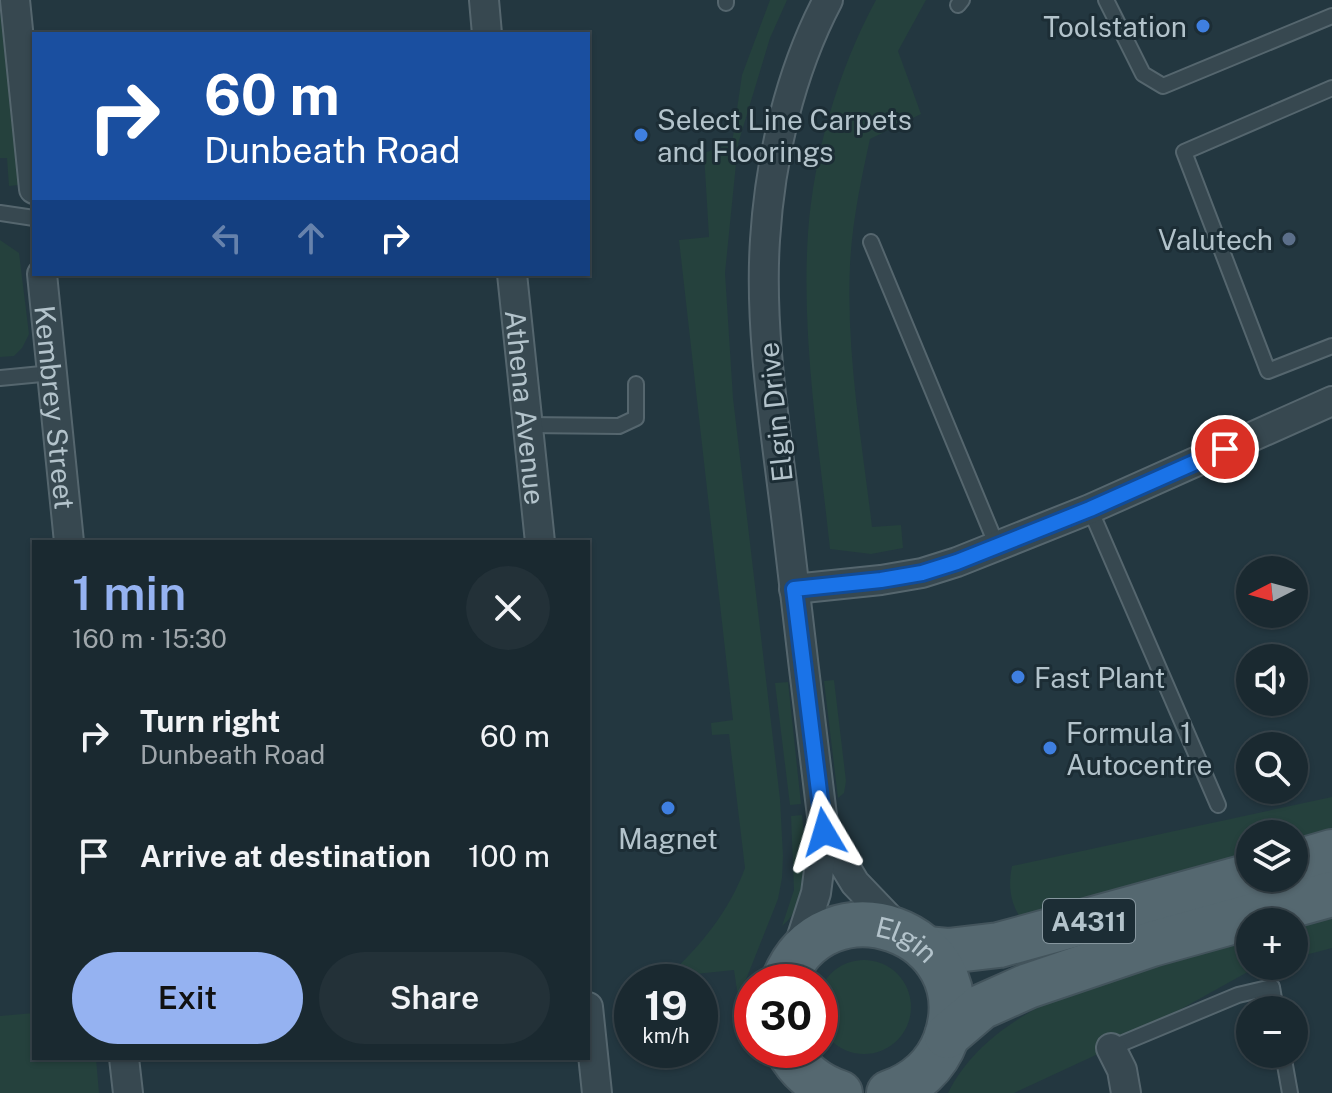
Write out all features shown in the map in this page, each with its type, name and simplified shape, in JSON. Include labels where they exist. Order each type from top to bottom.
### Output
[{"type":"main road","points":[[1308,859],[1332,852]]},
{"type":"main road","name":"A4311","points":[[914,940],[948,951],[999,945],[1236,880]]},
{"type":"main road","name":"A4311","points":[[947,1036],[981,1007],[1070,971],[1332,894]]},
{"type":"main road","name":"Elgin","points":[[795,964],[816,939],[844,926],[877,924],[914,940],[938,964],[949,990],[951,1009],[947,1036],[937,1058],[906,1088]]},
{"type":"street","points":[[15,0],[32,169]]},
{"type":"street","points":[[484,0],[487,32]]},
{"type":"street","name":"Elgin Drive","points":[[791,964],[816,893],[824,832],[774,410],[765,296],[765,240],[771,191],[790,99],[814,25],[828,0]]},
{"type":"street","name":"Kembrey Street","points":[[42,276],[69,540]]},
{"type":"street","name":"Athena Avenue","points":[[512,276],[540,540]]},
{"type":"street","points":[[794,589],[882,589],[1090,509],[1332,401]]},
{"type":"street","name":"Elgin Drive","points":[[824,832],[855,883],[914,940]]},
{"type":"street","points":[[590,1026],[597,1093]]},
{"type":"street","points":[[1111,1048],[1122,1070],[1126,1093]]},
{"type":"street","points":[[124,1060],[128,1093]]},
{"type":"lane","points":[[1106,0],[1143,74],[1163,86],[1332,16]]},
{"type":"lane","points":[[1332,88],[1184,152],[1268,371],[1332,346]]},
{"type":"lane","points":[[0,213],[32,218]]},
{"type":"lane","points":[[871,242],[997,546]]},
{"type":"lane","points":[[0,378],[52,373]]},
{"type":"lane","points":[[528,425],[619,426],[636,418],[636,384]]},
{"type":"lane","points":[[1090,509],[1218,805]]},
{"type":"lane","points":[[1111,1048],[1238,995],[1272,987],[1274,996]]},
{"type":"lane","points":[[1286,1068],[1290,1093]]},
{"type":"green space","points":[[770,0],[787,0],[770,38],[738,144],[725,273],[733,398],[780,799],[782,878],[778,899],[752,964],[734,964],[734,970],[718,972],[718,964],[680,964],[712,928],[731,899],[745,868],[729,734],[712,735],[711,723],[733,720],[679,240],[709,237],[704,153],[732,143],[742,75]]},
{"type":"green space","points":[[876,0],[926,0],[898,51],[921,114],[870,139],[851,249],[850,331],[872,527],[901,525],[903,548],[871,554],[830,549],[812,391],[806,272],[811,203],[822,143],[839,83]]},
{"type":"green space","points":[[0,11],[19,185],[9,186],[7,158],[0,158]]},
{"type":"green space","points":[[0,240],[19,253],[29,334],[14,356],[0,357]]},
{"type":"green space","points":[[834,680],[846,781],[844,793],[838,798],[824,681]]},
{"type":"green space","points":[[788,682],[801,804],[790,805],[775,683]]},
{"type":"green space","points":[[1332,797],[1332,837],[1308,843],[1308,820],[1236,820],[1236,862],[1021,919],[1012,900],[1012,866]]},
{"type":"green space","points":[[802,815],[805,859],[803,889],[799,903],[782,926],[794,890],[791,816]]},
{"type":"green space","points":[[1332,916],[1332,948],[1308,954],[1308,923]]},
{"type":"green space","points":[[1236,942],[1236,978],[1111,1048],[1014,1093],[948,1093],[971,1058],[1002,1030],[1039,1007],[1124,972]]},
{"type":"green space","points":[[864,960],[882,964],[903,981],[910,998],[907,1025],[890,1046],[864,1054],[838,1046],[838,968]]},
{"type":"green space","points":[[32,1013],[32,1060],[96,1060],[99,1093],[0,1093],[0,1016]]},
{"type":"place","name":"Toolstation","points":[[1203,26]]},
{"type":"place","name":"Select Line Carpets and Floorings","points":[[641,135]]},
{"type":"place","name":"Valutech","points":[[1289,239]]},
{"type":"place","name":"Fast Plant","points":[[1018,677]]},
{"type":"place","name":"Formula 1 Autocentre","points":[[1050,748]]},
{"type":"place","name":"Magnet","points":[[668,808]]},
{"type":"route","points":[[824,832],[794,589],[881,580],[922,573],[957,562],[1090,509],[1225,449]]}]
